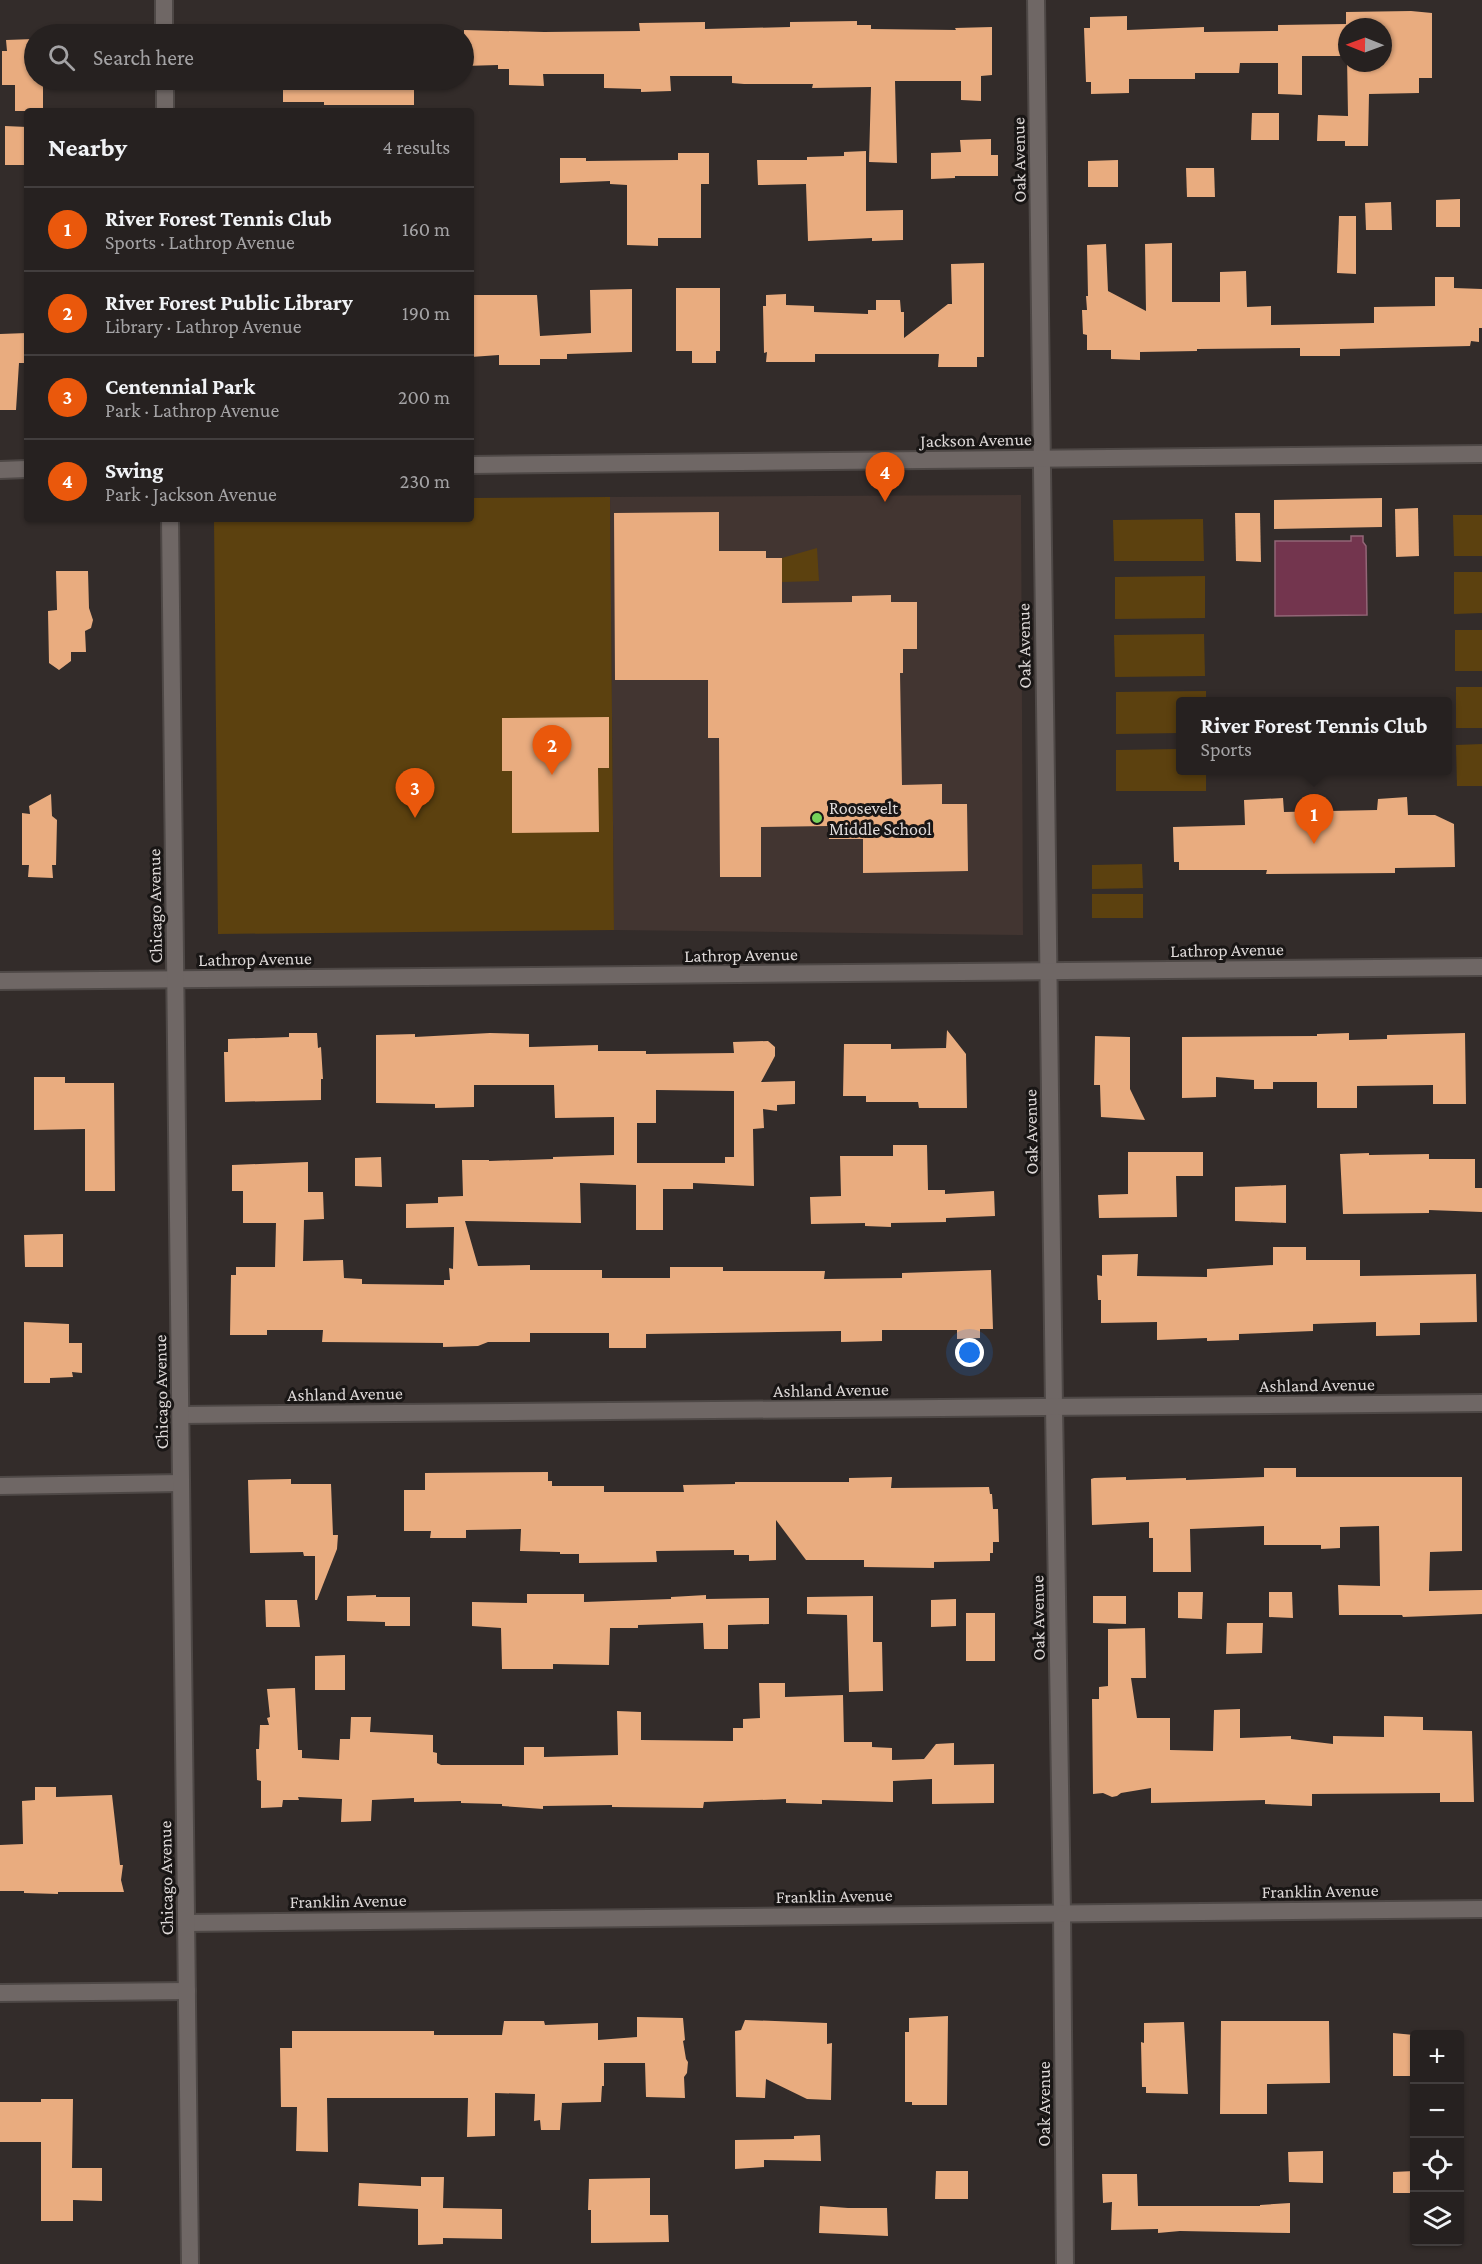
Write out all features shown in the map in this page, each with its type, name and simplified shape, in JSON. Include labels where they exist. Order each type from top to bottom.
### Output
[{"type":"street","points":[[164,0],[164,24]]},
{"type":"street","name":"Oak Avenue","points":[[1036,0],[1065,2264]]},
{"type":"street","points":[[165,90],[165,108]]},
{"type":"street","name":"Jackson Avenue","points":[[474,465],[1482,454]]},
{"type":"street","points":[[0,470],[24,469]]},
{"type":"street","name":"Chicago Avenue","points":[[170,522],[190,2264]]},
{"type":"street","name":"Lathrop Avenue","points":[[0,981],[1482,966]]},
{"type":"street","name":"Ashland Avenue","points":[[181,1415],[1482,1403]]},
{"type":"street","points":[[0,1486],[181,1483]]},
{"type":"street","name":"Franklin Avenue","points":[[186,1923],[1482,1909]]},
{"type":"street","points":[[0,1993],[187,1991]]},
{"type":"shaded area","name":"Roosevelt Middle School","points":[[1021,495],[1023,935],[614,930],[610,497]]},
{"type":"shaded area","points":[[610,497],[614,930],[218,934],[214,522],[474,522],[474,498]]},
{"type":"shaded area","points":[[1453,515],[1482,515],[1482,556],[1454,556]]},
{"type":"shaded area","points":[[1203,519],[1204,561],[1114,561],[1113,520]]},
{"type":"shaded area","points":[[1351,536],[1363,536],[1366,546],[1367,615],[1275,616],[1275,541],[1351,541]]},
{"type":"shaded area","points":[[817,548],[819,581],[782,582],[782,558]]},
{"type":"shaded area","points":[[1454,572],[1482,572],[1482,613],[1454,614]]},
{"type":"shaded area","points":[[1205,576],[1205,618],[1115,619],[1115,577]]},
{"type":"shaded area","points":[[1455,630],[1482,630],[1482,671],[1455,671]]},
{"type":"shaded area","points":[[1204,634],[1205,676],[1115,677],[1114,635]]},
{"type":"shaded area","points":[[1456,687],[1482,687],[1482,728],[1456,728]]},
{"type":"shaded area","points":[[1206,691],[1206,697],[1176,697],[1176,733],[1116,734],[1116,692]]},
{"type":"shaded area","points":[[1482,744],[1482,786],[1457,786],[1456,745]]},
{"type":"shaded area","points":[[1176,749],[1176,775],[1206,775],[1206,791],[1116,791],[1116,750]]},
{"type":"shaded area","points":[[1142,864],[1143,888],[1092,889],[1092,865]]},
{"type":"shaded area","points":[[1092,894],[1143,894],[1143,918],[1092,918]]},
{"type":"building","points":[[1346,12],[1432,13],[1432,78],[1419,78],[1419,93],[1369,94],[1368,146],[1345,146],[1345,141],[1317,141],[1318,115],[1348,116],[1347,72],[1392,72],[1392,18],[1346,18]]},
{"type":"building","points":[[1127,16],[1127,30],[1204,27],[1204,32],[1278,31],[1278,25],[1338,24],[1338,56],[1302,56],[1302,95],[1278,94],[1278,63],[1240,63],[1239,73],[1195,73],[1195,79],[1129,79],[1129,93],[1091,94],[1091,82],[1086,82],[1084,28],[1090,28],[1090,17]]},
{"type":"building","points":[[857,21],[857,25],[871,25],[871,29],[956,30],[955,28],[992,27],[992,75],[981,76],[981,101],[961,100],[961,81],[895,81],[897,163],[869,162],[871,87],[812,88],[813,84],[732,83],[732,76],[670,76],[671,91],[641,92],[641,89],[604,88],[604,74],[543,74],[544,86],[509,85],[509,69],[498,69],[498,65],[474,66],[474,30],[640,31],[639,23],[705,22],[705,29],[790,27],[790,22]]},
{"type":"building","points":[[24,39],[24,90],[43,90],[43,108],[24,108],[24,111],[15,111],[15,85],[2,85],[2,51],[7,51],[6,40]]},
{"type":"building","points":[[283,90],[414,90],[414,105],[324,105],[324,102],[283,102]]},
{"type":"building","points":[[1252,113],[1279,113],[1279,140],[1251,140]]},
{"type":"building","points":[[5,126],[24,127],[24,165],[5,165]]},
{"type":"building","points":[[991,139],[991,155],[998,155],[998,176],[955,176],[955,178],[931,179],[931,153],[961,152],[960,140]]},
{"type":"building","points":[[866,151],[866,211],[903,210],[903,240],[872,241],[872,238],[808,241],[806,184],[758,185],[757,160],[807,160],[807,157],[844,156],[844,152]]},
{"type":"building","points":[[678,153],[709,153],[709,184],[701,184],[701,238],[658,238],[658,246],[627,245],[627,185],[610,184],[610,181],[560,183],[560,158],[586,158],[586,161],[678,160]]},
{"type":"building","points":[[1118,160],[1118,187],[1088,187],[1088,161]]},
{"type":"building","points":[[1186,168],[1214,168],[1215,197],[1187,197]]},
{"type":"building","points":[[1460,199],[1460,227],[1436,227],[1436,200]]},
{"type":"building","points":[[1391,202],[1392,230],[1366,230],[1365,203]]},
{"type":"building","points":[[1339,216],[1356,216],[1356,274],[1337,273]]},
{"type":"building","points":[[1172,243],[1172,302],[1220,302],[1220,272],[1246,271],[1247,307],[1271,306],[1271,325],[1374,323],[1374,307],[1435,306],[1435,277],[1454,277],[1454,288],[1482,289],[1482,328],[1479,328],[1479,342],[1471,341],[1470,346],[1340,349],[1340,356],[1300,356],[1300,348],[1197,349],[1197,351],[1140,352],[1140,360],[1111,359],[1111,350],[1087,350],[1087,335],[1083,334],[1082,310],[1087,310],[1087,245],[1106,244],[1108,291],[1146,311],[1145,244]]},
{"type":"building","points":[[984,263],[984,357],[977,357],[977,367],[938,367],[939,354],[815,354],[815,362],[766,362],[763,306],[766,306],[766,295],[786,294],[786,305],[814,306],[814,312],[868,314],[868,310],[876,310],[876,300],[900,300],[901,312],[904,312],[904,338],[948,304],[952,304],[951,264]]},
{"type":"building","points":[[676,288],[720,288],[720,351],[716,351],[716,363],[692,363],[692,351],[676,351]]},
{"type":"building","points":[[632,289],[632,352],[567,354],[567,359],[540,359],[540,365],[499,365],[499,355],[474,357],[474,295],[537,295],[540,336],[591,333],[590,290]]},
{"type":"building","points":[[24,333],[24,363],[19,363],[16,410],[0,410],[0,334]]},
{"type":"building","points":[[1382,498],[1382,527],[1274,529],[1274,500]]},
{"type":"building","points":[[1418,508],[1419,556],[1396,557],[1395,509]]},
{"type":"building","points":[[719,512],[719,551],[766,551],[766,558],[782,558],[782,603],[852,602],[852,596],[891,595],[891,602],[917,602],[917,649],[903,649],[903,673],[900,673],[902,785],[942,784],[942,804],[967,804],[968,871],[863,873],[863,839],[829,839],[828,826],[761,827],[761,877],[720,877],[719,738],[708,738],[708,680],[615,680],[614,513]]},
{"type":"building","points":[[1235,513],[1260,513],[1261,562],[1236,561]]},
{"type":"building","points":[[56,571],[88,571],[89,608],[93,620],[91,628],[85,631],[86,652],[71,652],[71,661],[59,670],[49,663],[48,611],[57,610]]},
{"type":"building","points":[[609,717],[609,768],[598,768],[599,832],[512,833],[512,771],[502,771],[502,718]]},
{"type":"building","points":[[51,794],[52,816],[57,820],[56,865],[52,865],[53,878],[28,877],[29,865],[22,865],[22,813],[30,814],[29,806]]},
{"type":"building","points":[[1407,797],[1408,815],[1435,815],[1454,824],[1455,867],[1395,868],[1395,873],[1266,874],[1267,870],[1179,870],[1179,862],[1174,862],[1173,827],[1245,825],[1244,800],[1283,798],[1284,812],[1377,810],[1378,799]]},
{"type":"building","points":[[947,1030],[966,1054],[967,1108],[919,1108],[918,1102],[866,1102],[866,1096],[843,1096],[844,1044],[891,1044],[891,1049],[946,1048]]},
{"type":"building","points":[[289,1033],[317,1033],[318,1048],[321,1047],[323,1079],[321,1079],[321,1100],[225,1102],[224,1052],[228,1052],[228,1039],[289,1037]]},
{"type":"building","points":[[490,1033],[529,1034],[529,1047],[598,1045],[598,1051],[646,1051],[646,1054],[734,1053],[733,1042],[768,1041],[775,1047],[775,1056],[761,1082],[795,1081],[795,1104],[777,1105],[777,1111],[763,1109],[764,1128],[753,1129],[754,1186],[693,1183],[693,1189],[663,1189],[663,1230],[636,1230],[636,1185],[580,1183],[581,1223],[465,1221],[478,1266],[530,1265],[530,1270],[602,1270],[602,1278],[670,1278],[670,1267],[723,1267],[723,1271],[825,1271],[824,1279],[902,1278],[902,1273],[991,1270],[993,1329],[980,1329],[980,1338],[957,1339],[957,1330],[882,1330],[882,1341],[841,1342],[841,1331],[646,1334],[646,1348],[609,1348],[609,1333],[530,1333],[530,1342],[488,1342],[478,1346],[443,1347],[443,1343],[322,1342],[323,1330],[267,1330],[267,1335],[230,1335],[231,1275],[236,1275],[236,1267],[275,1267],[276,1223],[243,1223],[243,1191],[232,1191],[232,1165],[308,1162],[308,1192],[323,1192],[324,1219],[304,1220],[303,1261],[343,1260],[344,1278],[362,1279],[362,1284],[444,1285],[444,1280],[450,1280],[449,1268],[453,1269],[454,1227],[406,1228],[406,1204],[438,1203],[438,1197],[463,1196],[462,1160],[553,1159],[553,1157],[614,1155],[614,1117],[555,1118],[554,1085],[474,1085],[474,1107],[435,1108],[435,1104],[376,1103],[376,1035],[415,1034],[415,1037]],"holes":[[[656,1090],[734,1091],[734,1157],[725,1157],[725,1163],[637,1163],[637,1123],[656,1123]]]},
{"type":"building","points":[[1349,1033],[1349,1040],[1387,1039],[1387,1035],[1465,1033],[1466,1104],[1433,1104],[1433,1085],[1357,1086],[1357,1108],[1317,1108],[1317,1082],[1273,1082],[1273,1089],[1254,1089],[1254,1080],[1216,1077],[1216,1097],[1182,1098],[1182,1037],[1317,1036],[1317,1034]]},
{"type":"building","points":[[1095,1036],[1130,1037],[1130,1089],[1145,1120],[1101,1117],[1100,1085],[1094,1085]]},
{"type":"building","points":[[34,1077],[65,1077],[65,1083],[114,1083],[115,1191],[85,1191],[85,1129],[34,1130]]},
{"type":"building","points":[[893,1145],[927,1145],[928,1190],[945,1190],[945,1194],[994,1191],[995,1216],[946,1218],[946,1222],[891,1223],[891,1227],[865,1226],[865,1223],[811,1224],[810,1197],[841,1196],[840,1156],[893,1156]]},
{"type":"building","points":[[1128,1152],[1203,1152],[1203,1176],[1176,1176],[1177,1217],[1099,1218],[1098,1195],[1128,1194]]},
{"type":"building","points":[[1369,1153],[1369,1155],[1429,1154],[1429,1159],[1475,1159],[1475,1188],[1482,1188],[1482,1212],[1429,1210],[1429,1213],[1343,1214],[1340,1154]]},
{"type":"building","points":[[381,1157],[382,1187],[355,1186],[355,1158]]},
{"type":"building","points":[[1286,1185],[1286,1223],[1235,1221],[1235,1187]]},
{"type":"building","points":[[63,1234],[63,1267],[25,1267],[24,1235]]},
{"type":"building","points":[[1273,1247],[1306,1247],[1306,1260],[1360,1260],[1360,1276],[1476,1274],[1477,1322],[1420,1323],[1420,1335],[1376,1336],[1376,1322],[1313,1324],[1313,1331],[1239,1334],[1239,1340],[1207,1341],[1207,1338],[1157,1340],[1157,1322],[1101,1323],[1101,1300],[1098,1300],[1097,1275],[1102,1276],[1102,1255],[1138,1254],[1137,1276],[1207,1277],[1207,1269],[1273,1265]]},
{"type":"building","points":[[24,1322],[69,1324],[69,1343],[82,1343],[82,1373],[72,1372],[73,1377],[50,1378],[50,1383],[24,1383]]},
{"type":"building","points":[[1264,1468],[1296,1468],[1296,1477],[1462,1477],[1462,1551],[1430,1552],[1429,1591],[1482,1590],[1482,1614],[1403,1617],[1402,1615],[1339,1615],[1338,1585],[1380,1586],[1379,1526],[1340,1527],[1340,1548],[1321,1549],[1321,1545],[1264,1545],[1264,1526],[1190,1529],[1191,1572],[1153,1572],[1153,1538],[1149,1538],[1149,1522],[1092,1525],[1091,1479],[1094,1478],[1126,1477],[1126,1480],[1186,1478],[1186,1480],[1264,1477]]},
{"type":"building","points":[[548,1472],[548,1481],[552,1481],[552,1486],[604,1486],[604,1492],[684,1492],[683,1485],[735,1484],[735,1482],[849,1482],[849,1478],[892,1477],[891,1488],[989,1487],[993,1509],[998,1509],[999,1542],[993,1542],[990,1561],[934,1562],[934,1568],[864,1567],[864,1560],[806,1560],[776,1520],[776,1560],[749,1561],[749,1555],[734,1555],[734,1550],[656,1551],[657,1562],[579,1563],[579,1554],[520,1551],[521,1529],[466,1530],[466,1538],[430,1538],[431,1531],[404,1531],[404,1490],[425,1490],[425,1473]]},
{"type":"building","points":[[291,1479],[291,1484],[331,1484],[333,1535],[338,1535],[337,1549],[317,1600],[315,1600],[315,1556],[304,1556],[303,1552],[250,1553],[248,1480]]},
{"type":"building","points":[[1178,1592],[1203,1592],[1202,1619],[1178,1618]]},
{"type":"building","points":[[1269,1592],[1292,1592],[1293,1618],[1269,1617]]},
{"type":"building","points":[[527,1594],[584,1594],[584,1602],[671,1599],[671,1597],[706,1595],[706,1599],[769,1598],[769,1624],[728,1625],[728,1649],[704,1649],[703,1623],[610,1628],[609,1665],[553,1664],[553,1669],[502,1669],[501,1628],[472,1626],[472,1602],[527,1603]]},
{"type":"building","points":[[376,1595],[376,1597],[410,1597],[410,1626],[385,1626],[385,1622],[347,1621],[347,1596]]},
{"type":"building","points":[[873,1596],[873,1642],[882,1642],[883,1691],[849,1692],[847,1615],[807,1614],[807,1597]]},
{"type":"building","points":[[1093,1596],[1126,1596],[1126,1624],[1093,1623]]},
{"type":"building","points":[[956,1599],[956,1626],[931,1627],[931,1600]]},
{"type":"building","points":[[265,1600],[297,1600],[300,1627],[266,1627]]},
{"type":"building","points":[[966,1613],[995,1613],[995,1661],[966,1661]]},
{"type":"building","points":[[1227,1623],[1263,1623],[1262,1653],[1226,1654]]},
{"type":"building","points":[[1145,1628],[1146,1678],[1131,1678],[1137,1718],[1170,1718],[1170,1750],[1213,1751],[1214,1710],[1240,1709],[1240,1738],[1291,1736],[1291,1739],[1333,1744],[1333,1736],[1384,1737],[1384,1716],[1423,1717],[1423,1730],[1472,1731],[1474,1802],[1440,1802],[1440,1793],[1312,1794],[1312,1806],[1265,1804],[1265,1800],[1151,1803],[1151,1788],[1121,1793],[1112,1797],[1103,1793],[1093,1794],[1092,1699],[1099,1699],[1099,1687],[1108,1686],[1108,1629]]},
{"type":"building","points":[[345,1655],[345,1690],[315,1690],[315,1656]]},
{"type":"building","points":[[759,1683],[785,1683],[785,1697],[843,1695],[844,1742],[872,1742],[872,1747],[892,1748],[892,1760],[924,1759],[936,1744],[954,1743],[954,1765],[994,1764],[994,1803],[932,1804],[932,1779],[893,1781],[893,1802],[822,1800],[822,1804],[786,1803],[786,1799],[704,1802],[703,1808],[612,1807],[612,1805],[543,1806],[543,1809],[502,1806],[502,1804],[461,1803],[461,1801],[414,1802],[414,1798],[372,1800],[371,1821],[341,1822],[342,1799],[298,1797],[299,1800],[283,1800],[282,1807],[261,1808],[261,1781],[257,1780],[256,1749],[259,1749],[260,1725],[269,1725],[267,1689],[295,1688],[298,1750],[302,1750],[302,1758],[339,1760],[340,1739],[350,1739],[351,1717],[371,1717],[370,1732],[433,1735],[433,1752],[437,1753],[437,1763],[441,1765],[524,1765],[524,1747],[544,1747],[544,1757],[618,1755],[617,1711],[641,1712],[641,1740],[733,1741],[733,1728],[743,1728],[743,1719],[760,1718]]},
{"type":"building","points":[[35,1787],[56,1787],[56,1797],[112,1795],[120,1865],[123,1865],[121,1880],[124,1892],[58,1892],[58,1894],[0,1891],[0,1845],[23,1844],[22,1801],[35,1800]]},
{"type":"building","points":[[948,2016],[947,2105],[912,2105],[912,2102],[905,2102],[905,2032],[909,2032],[909,2018]]},
{"type":"building","points":[[637,2017],[683,2018],[685,2040],[683,2041],[688,2062],[687,2073],[684,2077],[685,2098],[646,2097],[645,2063],[604,2063],[601,2102],[562,2103],[560,2130],[541,2130],[540,2120],[534,2121],[535,2094],[495,2093],[495,2136],[467,2137],[468,2098],[327,2098],[328,2152],[296,2151],[297,2107],[281,2107],[280,2048],[292,2048],[292,2031],[434,2031],[434,2035],[502,2035],[504,2021],[544,2021],[545,2025],[598,2023],[598,2040],[637,2037]]},
{"type":"building","points":[[745,2020],[827,2023],[827,2044],[832,2043],[831,2100],[807,2099],[766,2079],[765,2098],[736,2097],[735,2031],[741,2030]]},
{"type":"building","points":[[1221,2021],[1329,2021],[1330,2083],[1267,2084],[1267,2114],[1220,2114]]},
{"type":"building","points":[[1184,2022],[1188,2094],[1146,2093],[1146,2087],[1142,2087],[1141,2042],[1144,2043],[1144,2023]]},
{"type":"building","points":[[1393,2033],[1410,2035],[1410,2076],[1393,2076]]},
{"type":"building","points":[[41,2099],[73,2099],[72,2168],[102,2168],[102,2201],[73,2200],[73,2221],[41,2221],[41,2142],[0,2142],[0,2102],[41,2102]]},
{"type":"building","points":[[820,2135],[821,2161],[764,2160],[764,2167],[735,2169],[735,2140],[794,2139],[794,2136]]},
{"type":"building","points":[[1323,2151],[1323,2183],[1289,2182],[1288,2152]]},
{"type":"building","points":[[936,2171],[968,2171],[968,2199],[935,2199]]},
{"type":"building","points":[[1410,2171],[1410,2193],[1393,2193],[1393,2172]]},
{"type":"building","points":[[1102,2174],[1137,2174],[1138,2206],[1260,2206],[1290,2203],[1290,2233],[1180,2231],[1158,2233],[1158,2229],[1111,2230],[1112,2202],[1103,2203]]},
{"type":"building","points":[[421,2177],[444,2177],[443,2208],[502,2209],[502,2239],[443,2238],[443,2244],[418,2245],[418,2209],[358,2206],[359,2183],[421,2186]]},
{"type":"building","points":[[650,2178],[650,2215],[668,2215],[669,2242],[591,2243],[591,2210],[588,2210],[589,2179]]},
{"type":"building","points":[[820,2206],[887,2208],[888,2236],[819,2233]]},
{"type":"place","name":"Swing","points":[[885,502]]},
{"type":"place","name":"River Forest Public Library","points":[[552,775]]},
{"type":"place","name":"Centennial Park","points":[[415,818]]},
{"type":"place","name":"Roosevelt Middle School","points":[[817,818]]},
{"type":"place","name":"River Forest Tennis Club","points":[[1314,844]]}]
